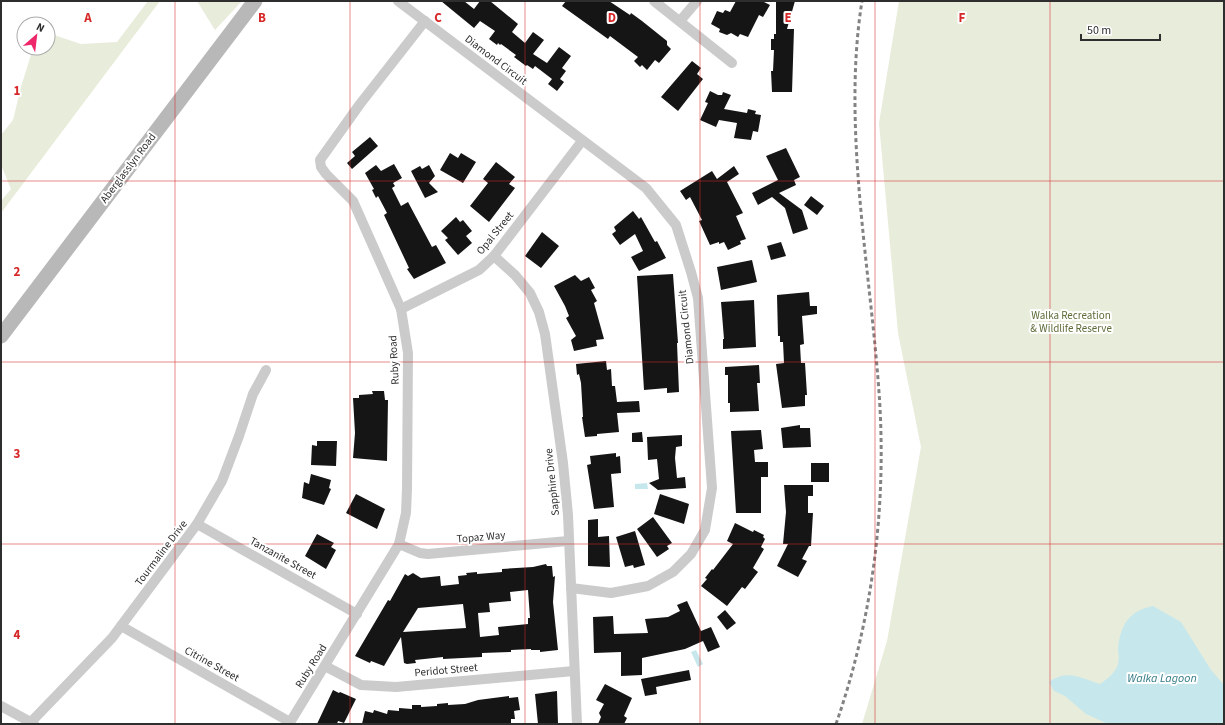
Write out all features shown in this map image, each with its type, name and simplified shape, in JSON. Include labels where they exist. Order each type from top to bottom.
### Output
[{"type":"main road","name":"Aberglasslyn Road","points":[[1,336],[255,1]]},
{"type":"street","name":"Diamond Circuit","points":[[398,1],[646,188],[676,226],[691,272],[698,298],[712,488],[705,530],[690,554],[673,572],[648,586],[611,593],[571,588]]},
{"type":"street","points":[[654,1],[732,63]]},
{"type":"street","points":[[680,21],[697,1]]},
{"type":"street","name":"Ruby Road","points":[[290,723],[399,544],[406,513],[408,354],[401,309],[353,201],[326,174],[321,167],[320,160],[360,104],[425,21]]},
{"type":"street","name":"Opal Street","points":[[401,309],[479,270],[494,256],[582,141]]},
{"type":"street","name":"Sapphire Drive","points":[[494,256],[516,275],[530,293],[539,312],[545,334],[563,463],[568,515],[577,724]]},
{"type":"street","name":"Tourmaline Drive","points":[[33,723],[121,626],[197,524],[222,481],[239,436],[252,394],[266,370]]},
{"type":"street","name":"Tanzanite Street","points":[[197,524],[356,614]]},
{"type":"street","name":"Topaz Way","points":[[399,544],[420,553],[428,554],[568,541]]},
{"type":"street","name":"Citrine Street","points":[[121,626],[290,723]]},
{"type":"street","name":"Peridot Street","points":[[325,666],[361,685],[396,687],[574,671]]},
{"type":"street","points":[[1,706],[33,723]]},
{"type":"green space","points":[[148,1],[160,1],[1,213],[1,201],[11,189],[1,165],[1,135],[13,120],[31,56],[56,56],[56,36],[81,44],[117,42]]},
{"type":"green space","points":[[197,1],[242,1],[215,30]]},
{"type":"green space","name":"Walka Recreation & Wildlife Reserve","points":[[899,1],[1224,1],[1224,724],[862,724],[887,641],[921,447],[898,333],[879,123]]},
{"type":"water","points":[[647,483],[648,489],[635,489],[635,484]]},
{"type":"water","name":"Walka Lagoon","points":[[1153,606],[1181,622],[1211,670],[1224,685],[1224,724],[1108,724],[1086,714],[1065,696],[1054,691],[1049,682],[1062,676],[1068,675],[1080,677],[1100,684],[1110,677],[1118,665],[1119,640],[1124,625],[1132,615],[1138,611]]},
{"type":"water","points":[[696,650],[703,664],[698,667],[691,652]]},
{"type":"building","points":[[441,1],[464,1],[474,9],[480,1],[490,1],[518,24],[512,32],[525,43],[533,32],[544,40],[533,54],[547,63],[559,47],[571,56],[562,68],[566,71],[560,79],[564,82],[557,91],[548,84],[552,79],[535,66],[533,69],[527,65],[526,66],[514,57],[516,55],[501,44],[500,45],[498,43],[497,45],[489,39],[495,31],[480,21],[474,28]]},
{"type":"building","points":[[566,1],[609,1],[642,21],[667,41],[667,45],[671,49],[659,63],[655,60],[647,70],[642,65],[640,67],[634,61],[638,57],[610,36],[608,39],[562,6]]},
{"type":"building","points":[[736,1],[762,1],[770,5],[763,17],[759,15],[748,37],[740,34],[738,37],[731,33],[727,35],[719,32],[720,29],[711,24],[717,11],[723,13],[725,10],[730,12]]},
{"type":"building","points":[[776,1],[795,1],[787,29],[794,29],[792,92],[772,92],[771,71],[773,71],[774,50],[771,50],[771,39],[774,39],[774,34],[776,34]]},
{"type":"building","points":[[692,61],[701,68],[697,74],[703,79],[678,111],[661,97]]},
{"type":"building","points":[[710,91],[718,95],[722,95],[723,92],[731,95],[724,109],[747,113],[748,109],[756,111],[755,114],[761,115],[758,132],[753,131],[751,140],[734,138],[737,123],[719,120],[716,127],[700,120],[708,103],[705,102]]},
{"type":"building","points":[[370,137],[378,146],[352,169],[347,163],[355,156],[352,152]]},
{"type":"building","points":[[786,148],[800,177],[794,180],[796,185],[779,193],[802,210],[808,229],[793,234],[785,208],[772,197],[758,205],[752,193],[778,180],[766,156]]},
{"type":"building","points":[[450,153],[458,158],[461,153],[476,162],[463,183],[440,170]]},
{"type":"building","points":[[496,162],[515,177],[509,184],[515,188],[489,222],[470,206],[488,183],[483,179]]},
{"type":"building","points":[[394,164],[402,178],[393,183],[395,186],[392,188],[401,206],[408,202],[432,247],[436,245],[446,263],[414,279],[407,269],[409,268],[384,215],[387,213],[378,196],[376,198],[372,190],[374,189],[365,173],[376,165],[381,171]]},
{"type":"building","points":[[429,165],[435,176],[429,183],[438,192],[425,198],[411,171],[420,166],[422,169]]},
{"type":"building","points":[[734,166],[739,174],[727,182],[743,213],[736,216],[746,239],[740,241],[741,244],[728,250],[724,242],[710,245],[699,221],[702,220],[690,197],[686,200],[680,191],[712,171],[717,179]]},
{"type":"building","points":[[811,196],[824,206],[817,215],[804,205]]},
{"type":"building","points":[[633,211],[639,219],[641,217],[666,258],[639,271],[631,257],[643,251],[635,234],[620,245],[612,234],[616,231],[614,227]]},
{"type":"building","points":[[456,217],[460,222],[463,220],[472,231],[466,236],[472,243],[458,255],[445,240],[448,238],[441,231]]},
{"type":"building","points":[[542,232],[559,246],[541,268],[525,256]]},
{"type":"building","points":[[781,242],[786,256],[771,260],[767,246]]},
{"type":"building","points":[[752,260],[757,282],[721,290],[717,267]]},
{"type":"building","points":[[673,274],[678,343],[679,392],[667,393],[667,388],[644,390],[637,276]]},
{"type":"building","points":[[575,275],[581,281],[589,277],[595,288],[591,290],[597,301],[594,303],[604,339],[596,340],[597,346],[574,351],[571,340],[576,336],[566,318],[569,316],[565,306],[554,286]]},
{"type":"building","points":[[809,292],[810,306],[817,306],[817,314],[802,316],[804,344],[800,345],[801,363],[805,363],[807,395],[805,395],[805,406],[782,408],[776,364],[784,363],[783,342],[780,342],[780,336],[778,336],[777,295]]},
{"type":"building","points":[[754,300],[756,347],[723,349],[724,339],[721,302]]},
{"type":"building","points":[[606,361],[607,370],[611,369],[612,386],[615,386],[617,402],[639,401],[640,412],[617,413],[619,432],[597,434],[597,436],[585,437],[582,417],[581,383],[579,374],[577,375],[576,364]]},
{"type":"building","points":[[759,365],[760,383],[757,383],[759,411],[730,412],[730,403],[728,403],[728,375],[725,375],[725,367]]},
{"type":"building","points":[[372,391],[384,391],[385,400],[388,400],[387,461],[353,458],[355,433],[353,398],[359,398],[359,395],[373,394]]},
{"type":"building","points":[[800,425],[800,428],[810,428],[811,447],[783,448],[781,428]]},
{"type":"building","points":[[761,430],[763,449],[754,450],[755,462],[768,462],[768,477],[761,477],[761,513],[736,513],[731,431]]},
{"type":"building","points":[[642,432],[643,442],[632,442],[632,433]]},
{"type":"building","points":[[682,435],[682,446],[676,447],[675,458],[677,478],[685,477],[686,488],[658,490],[649,483],[659,479],[657,459],[648,460],[647,437]]},
{"type":"building","points":[[317,441],[337,441],[336,466],[311,465],[312,445],[317,446]]},
{"type":"building","points":[[616,453],[616,457],[620,456],[621,473],[611,474],[614,507],[594,509],[587,465],[591,464],[590,456]]},
{"type":"building","points":[[811,463],[829,463],[829,482],[811,482]]},
{"type":"building","points":[[311,474],[331,480],[329,488],[331,489],[324,505],[302,498],[304,482],[309,484]]},
{"type":"building","points":[[784,485],[813,485],[813,496],[808,496],[808,513],[813,513],[811,546],[809,546],[802,559],[807,561],[798,577],[777,566],[788,544],[783,544],[786,512]]},
{"type":"building","points":[[356,494],[385,509],[377,529],[346,513]]},
{"type":"building","points":[[660,494],[689,504],[684,524],[654,514]]},
{"type":"building","points":[[653,517],[672,543],[667,546],[669,549],[657,557],[637,529]]},
{"type":"building","points":[[598,519],[598,537],[609,536],[610,567],[588,566],[588,520]]},
{"type":"building","points":[[735,523],[753,532],[754,530],[764,535],[763,537],[765,539],[761,547],[764,549],[753,568],[758,572],[745,589],[742,587],[727,606],[701,586],[707,579],[705,578],[733,544],[727,541]]},
{"type":"building","points":[[635,531],[645,565],[634,568],[633,565],[625,567],[616,537]]},
{"type":"building","points":[[317,534],[334,543],[331,547],[336,550],[326,569],[305,556]]},
{"type":"building","points":[[546,564],[547,566],[552,566],[553,577],[555,576],[553,602],[558,650],[540,652],[540,650],[531,649],[511,650],[511,652],[482,653],[482,657],[443,659],[443,657],[415,660],[416,663],[407,664],[404,663],[401,637],[384,666],[371,661],[370,663],[355,656],[388,600],[390,601],[405,574],[408,576],[413,573],[421,578],[440,576],[441,586],[459,584],[458,576],[467,575],[466,573],[477,572],[477,574],[502,572],[502,569],[533,567]],"holes":[[[528,590],[530,618],[528,618],[528,624],[498,627],[499,635],[480,637],[478,613],[490,612],[489,603],[511,601],[510,592]],[[463,604],[466,628],[403,632],[418,608]]]},
{"type":"building","points":[[687,601],[701,631],[711,627],[720,647],[708,652],[703,641],[685,649],[642,658],[642,675],[621,676],[621,652],[594,653],[593,617],[613,616],[614,634],[648,633],[645,619],[668,617],[680,611],[677,605]]},
{"type":"building","points":[[725,610],[736,623],[727,630],[717,617]]},
{"type":"building","points":[[689,670],[691,680],[656,687],[657,694],[645,696],[641,679]]},
{"type":"building","points":[[605,684],[632,698],[624,716],[627,718],[624,724],[598,724],[601,717],[599,713],[604,704],[596,700]]},
{"type":"building","points":[[333,690],[356,699],[344,723],[338,721],[337,724],[317,724]]},
{"type":"building","points":[[557,691],[558,724],[538,724],[535,694]]},
{"type":"building","points":[[509,696],[509,698],[518,697],[520,710],[514,711],[515,719],[511,719],[511,724],[362,724],[365,711],[373,713],[374,710],[387,714],[388,710],[399,711],[399,708],[412,709],[412,705],[421,705],[421,707],[437,706],[437,704],[448,703],[448,705],[465,704],[478,700]]},
{"type":"railway","points":[[836,724],[849,684],[868,602],[879,518],[881,476],[879,392],[864,246],[856,146],[855,97],[857,49],[862,1]]}]
